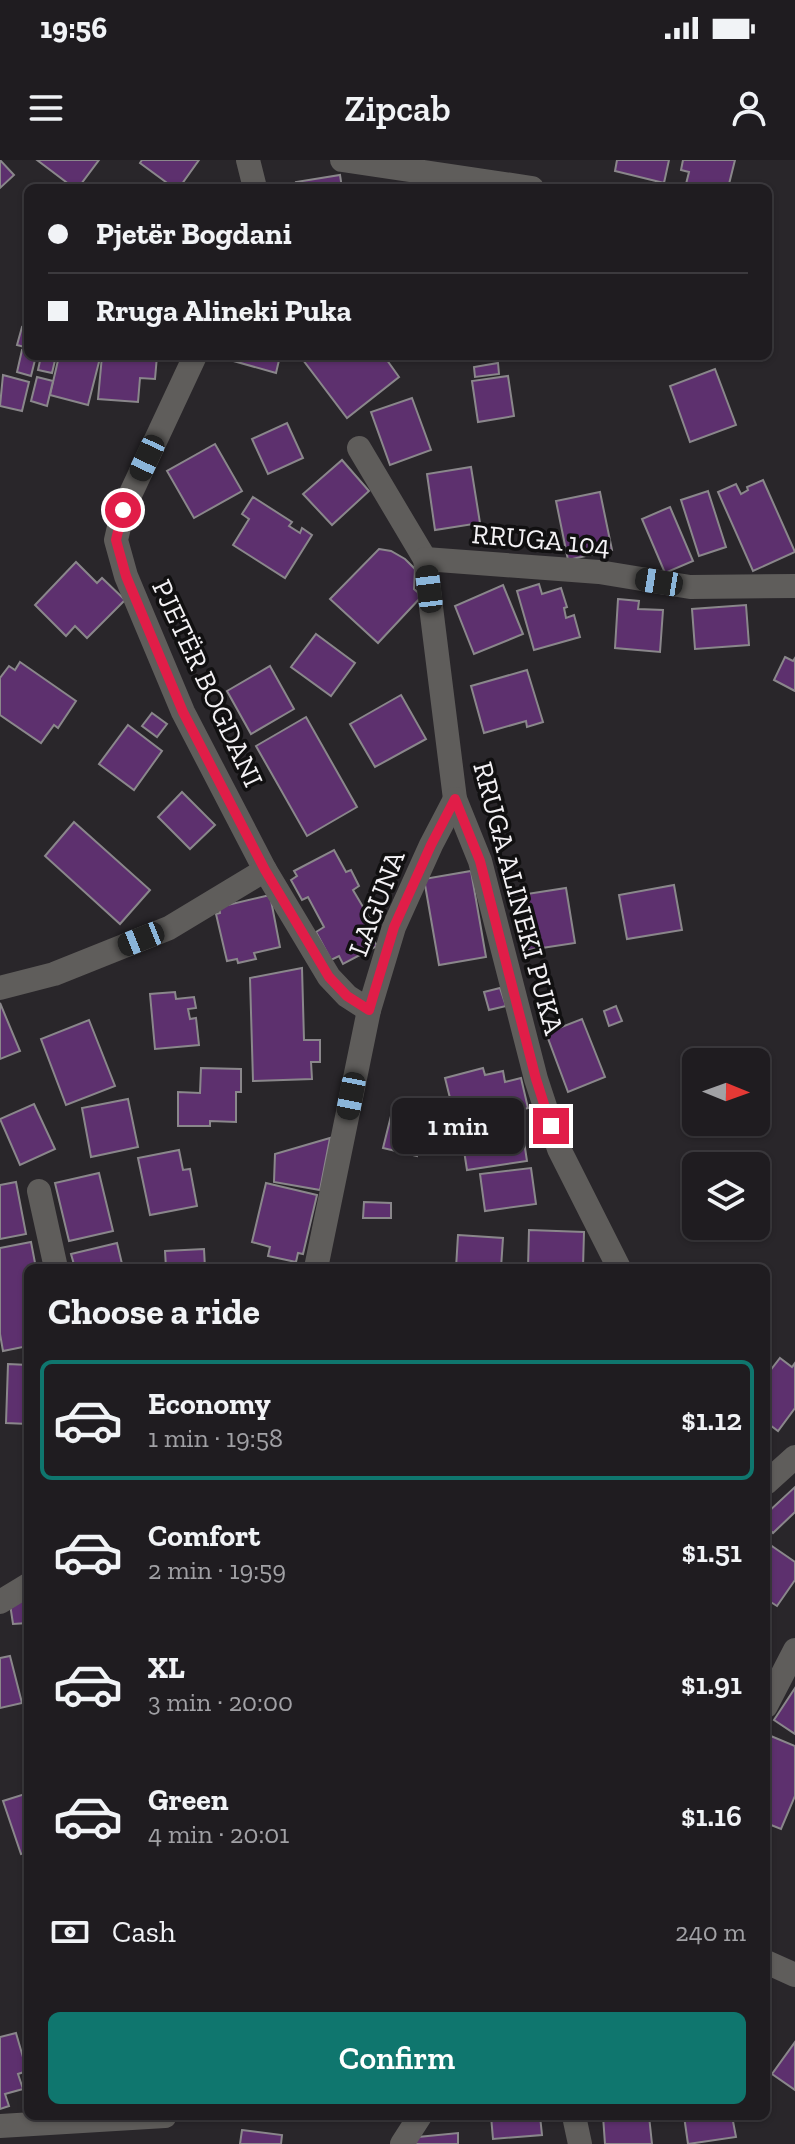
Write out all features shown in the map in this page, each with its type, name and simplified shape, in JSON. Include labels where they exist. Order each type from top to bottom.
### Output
[{"type":"street","points":[[248,160],[254,184]]},
{"type":"street","points":[[342,160],[505,184]]},
{"type":"street","name":"PJETËR BOGDANI","points":[[193,360],[123,510],[116,540],[126,576],[183,712],[265,870],[329,977],[347,996],[369,1010]]},
{"type":"street","name":"RRUGA ALINEKI PUKA","points":[[359,448],[425,559],[455,799],[480,861],[536,1079],[559,1149],[617,1264]]},
{"type":"street","name":"RRUGA 104","points":[[425,559],[599,572],[690,587],[795,586]]},
{"type":"street","name":"LAGUNA","points":[[317,1264],[369,1010],[394,927],[455,799]]},
{"type":"street","points":[[0,988],[54,974],[169,928],[265,870]]},
{"type":"street","points":[[39,1191],[55,1264]]},
{"type":"street","points":[[770,1479],[795,1457]]},
{"type":"street","points":[[0,1602],[24,1587]]},
{"type":"street","points":[[770,1698],[795,1650]]},
{"type":"street","points":[[770,1964],[795,1975]]},
{"type":"street","points":[[0,2126],[99,2120]]},
{"type":"street","points":[[402,2144],[417,2120]]},
{"type":"street","points":[[575,2120],[580,2144]]},
{"type":"building","points":[[0,160],[14,175],[0,188]]},
{"type":"building","points":[[37,160],[99,160],[81,184],[69,184]]},
{"type":"building","points":[[142,160],[199,160],[182,184],[169,184],[140,163]]},
{"type":"building","points":[[617,160],[669,160],[664,183],[615,171]]},
{"type":"building","points":[[683,160],[735,160],[729,184],[686,184],[689,172],[681,170]]},
{"type":"building","points":[[340,175],[341,184],[296,184]]},
{"type":"building","points":[[22,327],[24,328],[24,347],[17,345]]},
{"type":"building","points":[[22,350],[24,360],[35,360],[31,376],[17,372]]},
{"type":"building","points":[[40,360],[55,360],[52,373],[38,370]]},
{"type":"building","points":[[58,360],[99,360],[88,405],[50,395]]},
{"type":"building","points":[[102,360],[157,360],[155,379],[140,378],[138,402],[98,399]]},
{"type":"building","points":[[230,360],[279,360],[276,373]]},
{"type":"building","points":[[303,360],[387,360],[399,377],[347,418]]},
{"type":"building","points":[[498,363],[499,374],[475,377],[474,367]]},
{"type":"building","points":[[715,369],[736,425],[690,442],[670,386]]},
{"type":"building","points":[[3,375],[29,382],[22,411],[0,406]]},
{"type":"building","points":[[508,376],[514,416],[478,422],[472,381]]},
{"type":"building","points":[[37,377],[53,381],[47,406],[31,401]]},
{"type":"building","points":[[412,398],[431,450],[390,465],[371,412]]},
{"type":"building","points":[[287,423],[303,458],[268,474],[252,439]]},
{"type":"building","points":[[215,444],[242,491],[194,518],[167,471]]},
{"type":"building","points":[[342,460],[369,491],[332,525],[303,494]]},
{"type":"building","points":[[471,467],[480,523],[435,530],[427,474]]},
{"type":"building","points":[[763,480],[795,552],[753,571],[718,492],[736,484],[741,494],[748,490],[747,487]]},
{"type":"building","points":[[708,491],[726,547],[699,556],[681,500]]},
{"type":"building","points":[[600,492],[612,550],[568,560],[556,501]]},
{"type":"building","points":[[253,497],[292,522],[289,526],[300,533],[302,528],[312,535],[285,578],[233,545],[249,519],[242,514]]},
{"type":"building","points":[[670,507],[693,561],[665,573],[642,519]]},
{"type":"building","points":[[379,549],[391,551],[415,569],[414,589],[422,596],[378,643],[330,599]]},
{"type":"building","points":[[76,562],[97,583],[102,578],[125,600],[87,638],[75,626],[66,636],[35,605]]},
{"type":"building","points":[[539,584],[542,594],[561,588],[567,607],[564,608],[566,618],[574,615],[580,637],[534,650],[517,591]]},
{"type":"building","points":[[503,585],[523,634],[474,654],[455,606]]},
{"type":"building","points":[[618,599],[639,601],[638,609],[663,610],[660,652],[615,648]]},
{"type":"building","points":[[746,605],[749,645],[695,649],[692,609]]},
{"type":"building","points":[[316,634],[355,663],[331,696],[291,667]]},
{"type":"building","points":[[785,657],[793,661],[795,658],[795,691],[774,680]]},
{"type":"building","points":[[20,662],[76,701],[58,728],[54,725],[41,743],[0,715],[0,678],[9,666],[15,670]]},
{"type":"building","points":[[270,666],[294,709],[251,734],[227,691]]},
{"type":"building","points":[[527,670],[543,722],[527,727],[526,721],[484,733],[471,686]]},
{"type":"building","points":[[401,695],[426,739],[375,767],[350,724]]},
{"type":"building","points":[[152,713],[167,724],[157,737],[142,726]]},
{"type":"building","points":[[306,717],[357,807],[307,836],[256,746]]},
{"type":"building","points":[[128,725],[162,751],[134,790],[99,764]]},
{"type":"building","points":[[182,792],[215,825],[190,849],[158,817]]},
{"type":"building","points":[[74,822],[150,890],[120,924],[45,856]]},
{"type":"building","points":[[334,850],[346,872],[351,870],[359,886],[353,890],[372,922],[366,925],[377,946],[343,964],[339,956],[331,960],[316,932],[324,927],[308,897],[302,900],[291,880],[297,876],[294,871]]},
{"type":"building","points":[[471,871],[486,957],[439,965],[424,879]]},
{"type":"building","points":[[674,885],[682,930],[627,939],[619,895]]},
{"type":"building","points":[[566,888],[575,943],[522,951],[514,896]]},
{"type":"building","points":[[270,895],[280,947],[254,953],[256,959],[238,963],[237,959],[227,961],[216,914],[220,913],[219,907]]},
{"type":"building","points":[[302,968],[304,1040],[320,1040],[320,1062],[311,1062],[312,1079],[253,1081],[250,978]]},
{"type":"building","points":[[500,988],[506,1006],[489,1010],[484,992]]},
{"type":"building","points":[[175,992],[176,999],[194,997],[196,1008],[188,1009],[190,1019],[196,1018],[199,1045],[155,1049],[150,994]]},
{"type":"building","points":[[0,1003],[20,1051],[0,1059]]},
{"type":"building","points":[[616,1006],[622,1021],[609,1026],[604,1011]]},
{"type":"building","points":[[582,1019],[605,1077],[568,1092],[546,1033]]},
{"type":"building","points":[[89,1020],[115,1086],[66,1105],[41,1039]]},
{"type":"building","points":[[201,1068],[241,1069],[241,1092],[236,1092],[236,1122],[210,1121],[210,1126],[178,1126],[178,1092],[200,1093]]},
{"type":"building","points":[[483,1068],[485,1075],[503,1071],[505,1082],[521,1078],[528,1108],[457,1126],[445,1078]]},
{"type":"building","points":[[128,1099],[138,1147],[91,1157],[82,1108]]},
{"type":"building","points":[[34,1104],[55,1149],[20,1165],[0,1119]]},
{"type":"building","points":[[392,1112],[426,1120],[417,1156],[383,1148]]},
{"type":"building","points":[[521,1122],[527,1161],[467,1170],[461,1131]]},
{"type":"building","points":[[330,1138],[320,1190],[274,1182],[275,1154]]},
{"type":"building","points":[[179,1150],[183,1170],[190,1169],[197,1206],[150,1215],[138,1158]]},
{"type":"building","points":[[531,1168],[536,1204],[485,1211],[480,1174]]},
{"type":"building","points":[[99,1173],[113,1231],[69,1241],[55,1183]]},
{"type":"building","points":[[16,1182],[26,1234],[0,1239],[0,1185]]},
{"type":"building","points":[[266,1183],[317,1195],[303,1254],[298,1253],[296,1262],[268,1256],[270,1247],[252,1242]]},
{"type":"building","points":[[364,1202],[391,1203],[391,1218],[363,1218]]},
{"type":"building","points":[[529,1230],[584,1232],[583,1264],[528,1264]]},
{"type":"building","points":[[458,1235],[503,1238],[501,1264],[456,1264]]},
{"type":"building","points":[[31,1242],[35,1264],[24,1264],[24,1347],[3,1351],[0,1334],[0,1248]]},
{"type":"building","points":[[117,1243],[122,1264],[74,1264],[71,1254]]},
{"type":"building","points":[[204,1249],[205,1264],[166,1264],[165,1251]]},
{"type":"building","points":[[780,1358],[792,1367],[795,1363],[795,1408],[778,1431],[770,1425],[770,1371]]},
{"type":"building","points":[[8,1364],[24,1365],[24,1424],[6,1423]]},
{"type":"building","points":[[795,1487],[795,1512],[773,1533],[770,1530],[770,1510]]},
{"type":"building","points":[[770,1545],[795,1562],[795,1580],[777,1606],[770,1602]]},
{"type":"building","points":[[24,1595],[24,1623],[13,1624],[10,1604]]},
{"type":"building","points":[[10,1656],[22,1703],[0,1708],[0,1658]]},
{"type":"building","points":[[795,1688],[795,1734],[774,1720]]},
{"type":"building","points":[[770,1736],[795,1746],[795,1796],[781,1829],[770,1825]]},
{"type":"building","points":[[24,1794],[24,1853],[21,1854],[3,1801]]},
{"type":"building","points":[[16,2033],[24,2072],[18,2074],[23,2089],[5,2094],[9,2106],[0,2109],[0,2037]]},
{"type":"building","points":[[795,2042],[795,2090],[772,2074]]},
{"type":"building","points":[[491,2120],[540,2120],[542,2135],[493,2139]]},
{"type":"building","points":[[603,2120],[649,2120],[652,2144],[605,2144]]},
{"type":"building","points":[[685,2120],[733,2120],[736,2137],[688,2144]]},
{"type":"building","points":[[242,2130],[282,2135],[281,2144],[240,2144]]},
{"type":"building","points":[[458,2133],[458,2144],[408,2144],[408,2138]]},
{"type":"route","points":[[123,510],[116,540],[126,576],[183,712],[265,870],[329,977],[347,996],[369,1010],[394,927],[455,799],[480,861],[551,1126]]}]
